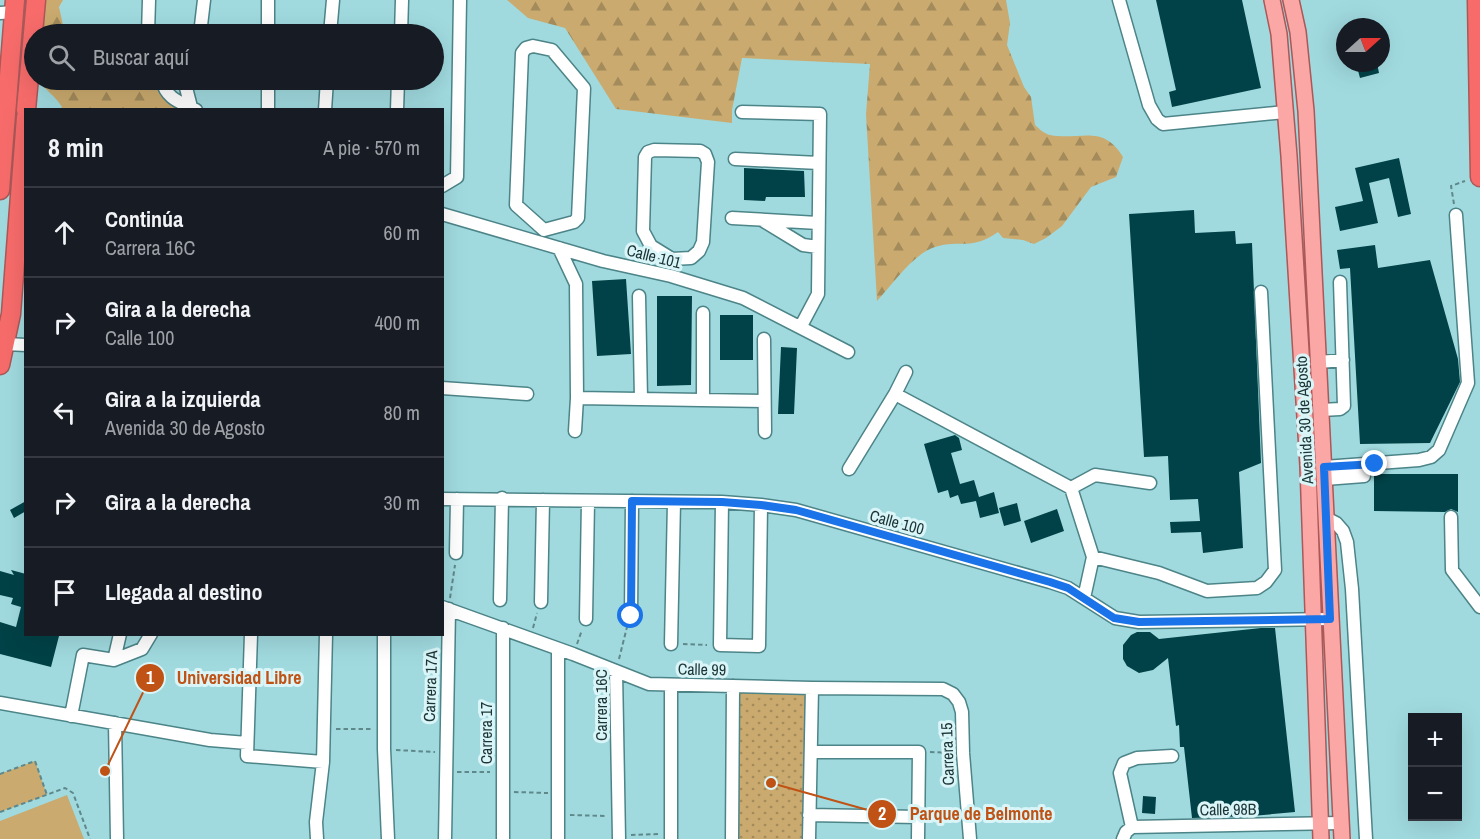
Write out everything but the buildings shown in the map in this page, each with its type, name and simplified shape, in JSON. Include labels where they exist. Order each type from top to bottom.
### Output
[{"type":"highway","points":[[34,24],[36,0]]},
{"type":"highway","points":[[1477,0],[1478,173]]},
{"type":"highway","points":[[0,190],[10,8]]},
{"type":"highway","points":[[26,108],[28,90]]},
{"type":"highway","points":[[0,365],[3,340],[11,314],[24,140]]},
{"type":"highway","points":[[0,238],[13,222],[18,209]]},
{"type":"main road","name":"Avenida 30 de Agosto","points":[[1272,0],[1279,34],[1308,466],[1321,831]]},
{"type":"main road","name":"Avenida 30 de Agosto","points":[[1291,0],[1298,32],[1306,111],[1342,839]]},
{"type":"street","points":[[148,24],[149,0]]},
{"type":"street","points":[[201,24],[204,0]]},
{"type":"street","points":[[268,0],[268,24]]},
{"type":"street","points":[[331,24],[333,0]]},
{"type":"street","points":[[401,24],[402,0]]},
{"type":"street","points":[[444,185],[457,177],[460,0]]},
{"type":"street","points":[[1119,0],[1149,105],[1157,119],[1163,124],[1285,112]]},
{"type":"street","points":[[533,46],[552,50],[584,87],[578,218],[574,222],[544,230],[516,205],[522,53],[526,48],[533,46]]},
{"type":"street","points":[[165,90],[179,104],[193,108]]},
{"type":"street","points":[[187,90],[193,108]]},
{"type":"street","points":[[268,90],[268,108]]},
{"type":"street","points":[[325,108],[326,90]]},
{"type":"street","points":[[397,108],[398,90]]},
{"type":"street","points":[[742,112],[820,114],[818,294],[801,326]]},
{"type":"street","points":[[654,150],[700,151],[705,154],[708,162],[703,242],[699,251],[691,258],[672,259],[651,246],[643,231],[645,157],[648,152],[654,150]]},
{"type":"street","points":[[735,159],[819,164]]},
{"type":"street","name":"Calle 101","points":[[444,215],[559,248],[671,276],[743,298],[848,352]]},
{"type":"street","points":[[1325,473],[1419,460],[1431,457],[1438,450],[1468,383],[1456,215]]},
{"type":"street","points":[[732,218],[818,223]]},
{"type":"street","points":[[761,219],[803,245],[818,247]]},
{"type":"street","points":[[543,243],[544,230]]},
{"type":"street","points":[[559,248],[576,284],[577,398],[574,431]]},
{"type":"street","points":[[671,276],[672,259]]},
{"type":"street","points":[[1321,410],[1340,409],[1344,406],[1340,282]]},
{"type":"street","points":[[1093,557],[1159,573],[1207,591],[1257,588],[1266,582],[1275,570],[1261,292]]},
{"type":"street","points":[[639,296],[641,399]]},
{"type":"street","points":[[703,313],[703,400]]},
{"type":"street","points":[[764,339],[765,432]]},
{"type":"street","points":[[3,340],[24,345]]},
{"type":"street","points":[[1319,362],[1343,360]]},
{"type":"street","points":[[849,469],[906,372]]},
{"type":"street","points":[[444,388],[527,394]]},
{"type":"street","points":[[895,394],[1071,488],[1093,557],[1084,598]]},
{"type":"street","points":[[577,398],[764,401]]},
{"type":"street","points":[[1325,473],[1364,476]]},
{"type":"street","points":[[1071,488],[1095,475],[1150,483]]},
{"type":"street","points":[[500,600],[502,498]]},
{"type":"street","name":"Calle 100","points":[[444,499],[722,502],[761,505],[796,510],[1029,575],[1068,588],[1114,618],[1139,622],[1330,619]]},
{"type":"street","points":[[456,553],[457,499]]},
{"type":"street","points":[[541,602],[543,500]]},
{"type":"street","points":[[586,619],[588,501]]},
{"type":"street","points":[[631,616],[632,501]]},
{"type":"street","points":[[671,644],[674,502]]},
{"type":"street","points":[[722,502],[720,645],[759,646],[761,505]]},
{"type":"street","points":[[1451,517],[1452,570],[1480,607]]},
{"type":"street","points":[[1326,518],[1336,523],[1343,531],[1347,542],[1352,589],[1366,839]]},
{"type":"street","name":"Calle 99","points":[[446,608],[649,684],[943,689],[953,694],[962,712]]},
{"type":"street","name":"Carrera 17A","points":[[445,839],[446,608]]},
{"type":"street","name":"Carrera 17","points":[[502,628],[503,839]]},
{"type":"street","points":[[114,660],[120,636]]},
{"type":"street","points":[[71,716],[83,655],[114,660],[142,649],[149,636]]},
{"type":"street","points":[[250,636],[247,756],[323,762]]},
{"type":"street","points":[[317,839],[316,822],[323,762],[326,636]]},
{"type":"street","points":[[384,636],[384,749],[388,839]]},
{"type":"street","points":[[558,649],[558,839]]},
{"type":"street","name":"Carrera 16C","points":[[616,670],[619,837]]},
{"type":"street","points":[[671,686],[671,836]]},
{"type":"street","points":[[732,839],[733,686]]},
{"type":"street","points":[[809,839],[812,688]]},
{"type":"street","points":[[0,703],[210,740],[247,742]]},
{"type":"street","name":"Carrera 15","points":[[962,712],[969,835]]},
{"type":"street","points":[[115,723],[117,839]]},
{"type":"street","points":[[811,752],[919,752],[918,839]]},
{"type":"street","points":[[1123,839],[1132,827],[1120,773],[1124,763],[1137,758],[1172,756]]},
{"type":"street","points":[[809,814],[918,817]]},
{"type":"street","name":"Calle 98B","points":[[1132,827],[1321,831],[1341,823]]},
{"type":"path","points":[[1456,215],[1451,186],[1478,173]]},
{"type":"path","points":[[446,608],[456,553]]},
{"type":"path","points":[[530,638],[541,602]]},
{"type":"path","name":"Carrera 16C","points":[[616,670],[631,616]]},
{"type":"path","points":[[573,654],[586,619]]},
{"type":"path","points":[[671,644],[720,645]]},
{"type":"path","points":[[324,729],[384,729]]},
{"type":"path","points":[[384,749],[445,753]]},
{"type":"path","points":[[919,752],[963,753]]},
{"type":"path","points":[[0,774],[35,761],[47,795]]},
{"type":"path","points":[[445,771],[503,772]]},
{"type":"path","points":[[0,812],[65,788],[73,793],[90,839]]},
{"type":"path","points":[[502,792],[558,794]]},
{"type":"path","points":[[558,815],[619,816]]},
{"type":"path","points":[[619,837],[671,836]]},
{"type":"green space","points":[[36,0],[63,0],[59,7],[63,24],[35,24]]},
{"type":"green space","points":[[507,0],[1006,0],[1010,23],[1007,45],[1024,87],[1031,97],[1035,125],[1050,135],[1099,137],[1107,140],[1123,157],[1116,177],[1091,187],[1062,226],[1046,238],[1034,244],[1023,240],[1003,238],[998,232],[989,238],[973,243],[935,247],[927,250],[911,263],[877,301],[866,114],[870,64],[742,58],[732,110],[732,123],[616,109],[565,28],[528,18]]},
{"type":"green space","points":[[47,90],[163,90],[186,108],[61,108]]},
{"type":"green space","points":[[733,686],[812,688],[809,839],[732,839]]},
{"type":"green space","points":[[35,761],[47,795],[0,812],[0,774]]},
{"type":"green space","points":[[67,795],[84,839],[0,839],[0,821]]},
{"type":"place","name":"Universidad Libre","points":[[105,771]]},
{"type":"place","name":"Parque de Belmonte","points":[[771,783]]},
{"type":"route","points":[[631,616],[632,501],[722,502],[796,510],[1068,588],[1114,618],[1139,622],[1330,619],[1324,467],[1375,464]]}]
